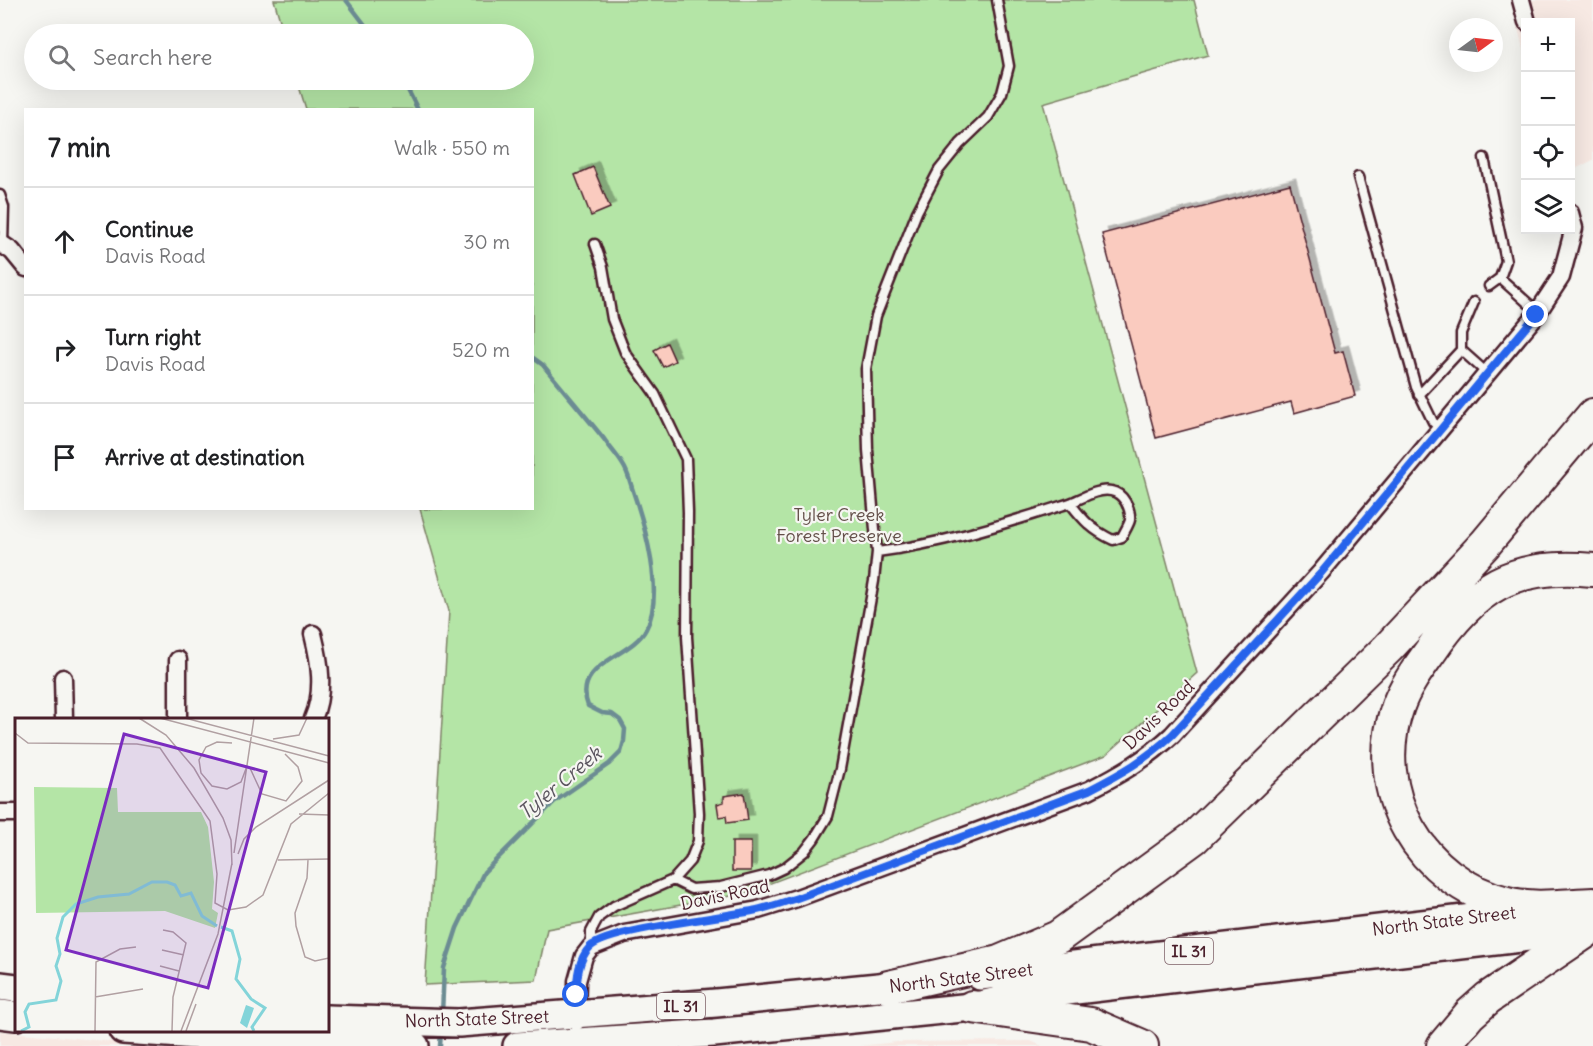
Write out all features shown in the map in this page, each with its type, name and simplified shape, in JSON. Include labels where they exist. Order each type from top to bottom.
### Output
[{"type":"highway","points":[[888,987],[999,962],[1058,937],[1194,838],[1404,630],[1485,544],[1593,415]]},
{"type":"highway","points":[[1592,917],[1509,904],[1475,893],[1440,869],[1409,832],[1395,796],[1390,761],[1394,719],[1403,695],[1447,627],[1465,607],[1479,594],[1522,574],[1554,568],[1593,570]]},
{"type":"highway","points":[[1443,1046],[1470,1014],[1488,998],[1592,917]]},
{"type":"highway","points":[[972,1007],[1091,1024],[1142,1046]]},
{"type":"main road","name":"North State Street","points":[[328,1019],[459,1023],[576,1015],[888,987],[1592,917]]},
{"type":"main road","name":"North State Street","points":[[517,1046],[575,1044],[972,1007],[1016,997],[1592,917]]},
{"type":"main road","points":[[0,986],[15,988]]},
{"type":"main road","points":[[0,1014],[15,1016]]},
{"type":"main road","name":"North State Street","points":[[142,1032],[312,1043],[414,1046]]},
{"type":"street","points":[[1522,0],[1526,18]]},
{"type":"street","name":"Davis Road","points":[[591,946],[624,934],[758,910],[797,898],[1089,790],[1152,754],[1313,581],[1488,374],[1538,312],[1561,277],[1572,234]]},
{"type":"street","points":[[1,244],[12,251],[24,266]]},
{"type":"street","points":[[313,634],[318,654],[321,688],[313,718]]},
{"type":"street","points":[[178,660],[178,718]]},
{"type":"street","points":[[63,678],[64,718]]},
{"type":"street","points":[[575,1044],[577,981],[584,956],[591,946]]},
{"type":"lane","points":[[673,880],[691,889],[721,887],[769,875],[784,868],[804,852],[828,816],[840,769],[878,552],[868,450],[866,369],[876,316],[917,212],[939,170],[960,144],[988,117],[1002,93],[1009,66],[997,0]]},
{"type":"lane","points":[[1484,158],[1506,261],[1500,278],[1489,286]]},
{"type":"lane","points":[[1358,177],[1419,395],[1433,422],[1442,429]]},
{"type":"lane","points":[[0,195],[4,207],[1,244]]},
{"type":"lane","points":[[591,946],[591,932],[599,916],[614,906],[673,880],[690,861],[698,841],[699,813],[687,637],[686,459],[655,394],[625,352],[612,319],[603,267],[595,244]]},
{"type":"lane","points":[[1500,278],[1538,312]]},
{"type":"lane","points":[[1419,395],[1461,350],[1461,333],[1474,302]]},
{"type":"lane","points":[[1461,350],[1488,374]]},
{"type":"lane","points":[[878,552],[921,545],[1017,520],[1100,492],[1111,490],[1122,496],[1129,508],[1130,522],[1122,537],[1113,540],[1098,533],[1085,523],[1070,503]]},
{"type":"shaded area","points":[[1511,0],[1593,0],[1593,160],[1575,169],[1575,18],[1521,18],[1521,41]]},
{"type":"shaded area","points":[[0,1031],[44,1035],[156,1046],[0,1046]]},
{"type":"shaded area","points":[[1031,1041],[1042,1046],[859,1046],[897,1042]]},
{"type":"green space","name":"Tyler Creek Forest Preserve","points":[[274,0],[1194,0],[1208,55],[1043,103],[1197,673],[1106,755],[742,894],[547,929],[536,980],[425,985],[449,611],[420,510],[534,510],[534,108],[306,108],[300,90],[534,90],[534,24],[281,24]]},
{"type":"building","points":[[593,167],[610,208],[591,216],[575,175]]},
{"type":"building","points":[[1290,184],[1335,353],[1343,351],[1355,396],[1294,413],[1291,402],[1156,438],[1102,234]]},
{"type":"building","points":[[667,343],[675,361],[663,367],[654,350]]},
{"type":"building","points":[[744,793],[748,820],[727,823],[726,816],[719,817],[717,804],[724,802],[724,796]]},
{"type":"building","points":[[732,842],[751,842],[751,871],[732,871]]},
{"type":"waterway","name":"Tyler Creek","points":[[346,0],[364,24]]},
{"type":"waterway","name":"Tyler Creek","points":[[408,90],[417,108]]},
{"type":"waterway","name":"Tyler Creek","points":[[442,1014],[444,968],[457,928],[484,872],[554,802],[609,764],[621,752],[625,729],[620,720],[612,714],[602,713],[588,706],[585,692],[588,680],[595,670],[639,639],[646,629],[654,598],[647,541],[626,471],[604,439],[543,365],[534,358]]},
{"type":"waterway","name":"Tyler Creek","points":[[440,1046],[441,1032]]},
{"type":"route","points":[[576,995],[577,981],[584,956],[591,946],[600,942],[624,934],[758,910],[797,898],[1089,790],[1152,754],[1321,573],[1536,315]]}]
